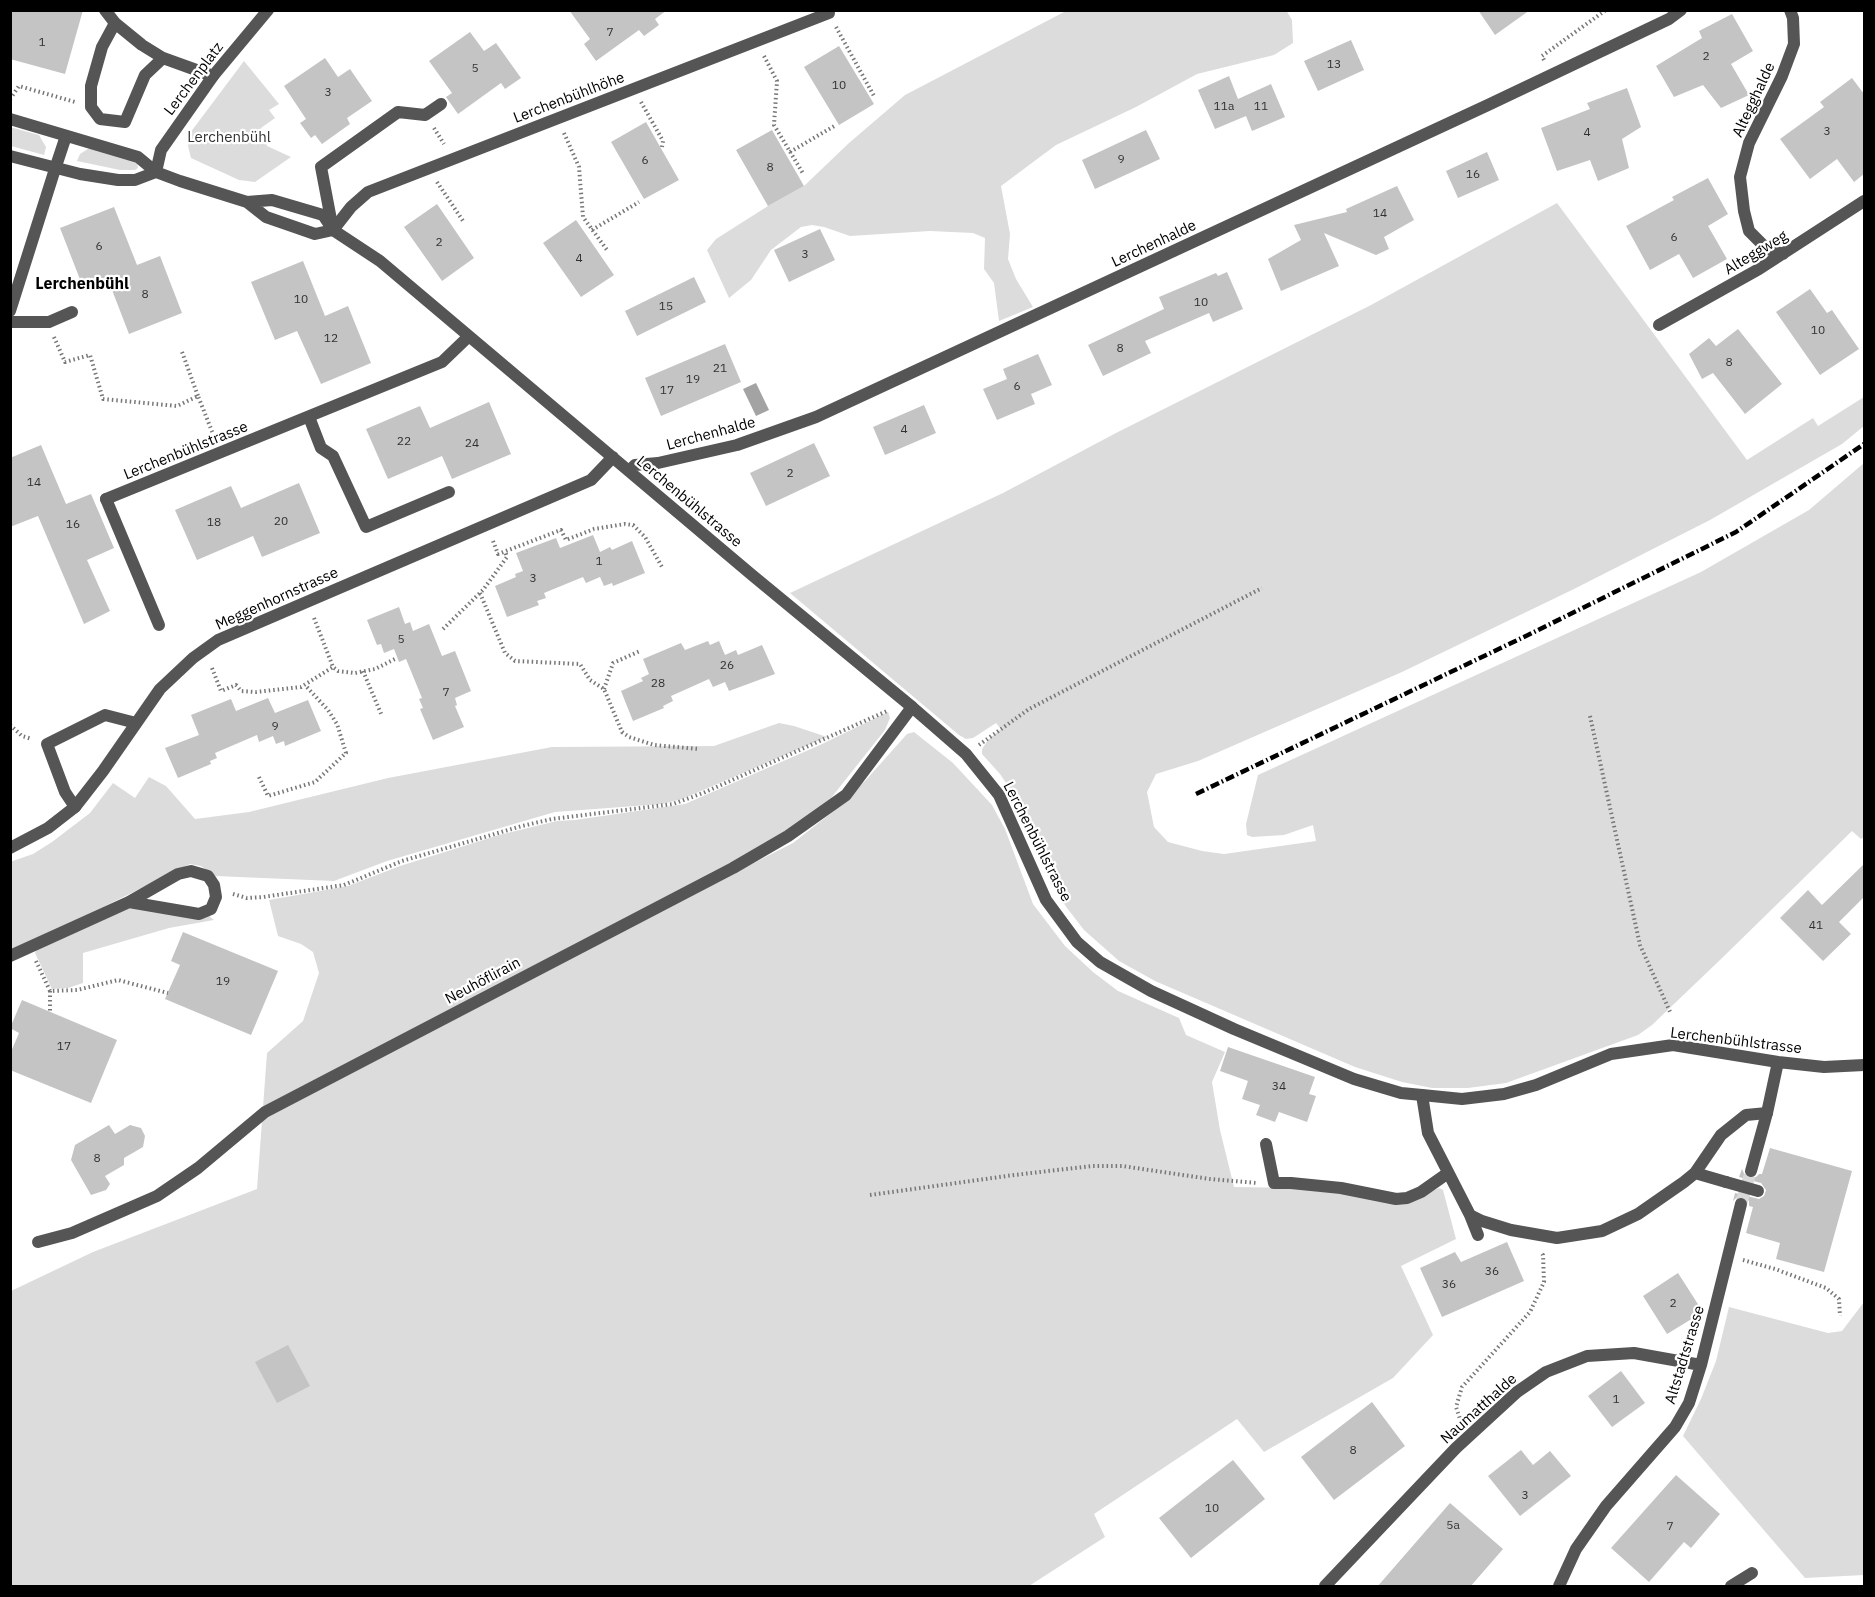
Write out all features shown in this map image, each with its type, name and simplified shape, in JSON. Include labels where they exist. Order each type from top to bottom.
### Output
[{"type":"street","points":[[105,10],[115,23],[142,45],[163,58],[213,76]]},
{"type":"street","name":"Lerchenplatz","points":[[156,172],[161,150],[213,76],[268,10]]},
{"type":"street","name":"Lerchenhalde","points":[[629,471],[635,465],[658,463],[737,446],[816,417],[1509,95],[1669,19],[1681,10]]},
{"type":"street","name":"Altegghalde","points":[[1783,254],[1767,249],[1749,231],[1740,177],[1749,143],[1782,76],[1794,44],[1793,18],[1790,10]]},
{"type":"street","name":"Lerchenbühlhöhe","points":[[333,230],[351,207],[368,192],[831,17]]},
{"type":"street","points":[[115,23],[102,47],[91,86],[91,107],[100,119],[125,122],[145,75],[163,58]]},
{"type":"street","points":[[333,230],[321,167],[398,112],[425,115],[441,104]]},
{"type":"street","name":"Lerchenbühlstrasse","points":[[10,119],[138,157],[156,172],[247,202],[266,217],[315,234],[333,230]]},
{"type":"street","points":[[10,311],[66,136]]},
{"type":"street","points":[[10,156],[55,169],[118,180],[135,180],[156,172]]},
{"type":"street","name":"Lerchenbühlstrasse","points":[[247,202],[283,201],[323,215],[333,230],[380,261],[966,754],[999,795],[1046,900],[1077,942],[1100,962],[1151,991],[1245,1034],[1354,1078],[1401,1093],[1462,1099],[1504,1094],[1536,1085],[1611,1054],[1673,1045],[1824,1067],[1864,1065]]},
{"type":"street","name":"Alteggweg","points":[[1659,325],[1734,284],[1864,201]]},
{"type":"street","points":[[10,322],[49,322],[72,312]]},
{"type":"street","name":"Lerchenbühlstrasse","points":[[159,625],[106,499],[442,362],[468,337]]},
{"type":"street","points":[[309,417],[321,448],[333,456],[366,527],[449,492]]},
{"type":"street","name":"Meggenhornstrasse","points":[[10,848],[48,828],[75,807],[160,689],[193,658],[218,640],[591,480],[613,457]]},
{"type":"street","name":"Neuhöflirain","points":[[38,1242],[72,1233],[157,1196],[198,1168],[265,1112],[724,872],[788,836],[846,795],[912,707]]},
{"type":"street","points":[[75,807],[65,792],[47,744],[105,715],[136,723]]},
{"type":"street","points":[[10,956],[129,902],[178,874],[191,871],[208,876],[216,897],[211,909],[199,914],[129,902]]},
{"type":"street","points":[[1750,1172],[1767,1113],[1778,1062]]},
{"type":"street","points":[[1422,1095],[1428,1133],[1478,1235]]},
{"type":"street","points":[[1470,1215],[1482,1221],[1557,1238],[1602,1231],[1638,1214],[1695,1173],[1721,1136],[1746,1115],[1767,1113]]},
{"type":"street","points":[[1266,1144],[1274,1184],[1291,1183],[1341,1188],[1407,1198],[1421,1192],[1448,1173]]},
{"type":"street","points":[[1695,1173],[1758,1191]]},
{"type":"street","name":"Altstadtstrasse","points":[[1559,1587],[1576,1549],[1606,1506],[1675,1427],[1689,1403],[1701,1365],[1741,1204]]},
{"type":"street","name":"Naumatthalde","points":[[1325,1587],[1470,1435],[1517,1392],[1546,1372],[1587,1356],[1634,1353],[1701,1365]]},
{"type":"street","points":[[1731,1587],[1752,1573]]},
{"type":"path","points":[[1546,67],[1542,56],[1606,10]]},
{"type":"path","points":[[831,17],[874,96]]},
{"type":"path","points":[[765,59],[777,81],[774,125],[804,175]]},
{"type":"path","points":[[10,99],[19,86],[91,107]]},
{"type":"path","points":[[644,109],[663,141],[662,147]]},
{"type":"path","points":[[790,152],[836,125]]},
{"type":"path","points":[[433,128],[443,143]]},
{"type":"path","points":[[563,129],[579,167],[584,217],[607,250]]},
{"type":"path","points":[[434,176],[463,221]]},
{"type":"path","points":[[592,230],[639,202]]},
{"type":"path","points":[[55,341],[65,362],[90,355],[103,399],[177,406],[198,396]]},
{"type":"path","points":[[182,352],[220,453]]},
{"type":"path","points":[[494,544],[498,554],[561,530],[566,540],[594,529],[625,524],[633,525],[645,537],[662,567]]},
{"type":"path","points":[[443,629],[480,593],[507,557],[505,551]]},
{"type":"path","points":[[966,754],[1029,709],[1262,588]]},
{"type":"path","points":[[480,593],[505,653],[515,661],[580,664],[590,680],[604,689],[622,732],[629,737],[654,745],[699,749]]},
{"type":"path","points":[[314,618],[333,667],[338,671],[375,669],[395,659]]},
{"type":"path","points":[[604,689],[613,663],[640,651]]},
{"type":"path","points":[[212,669],[221,691],[236,685],[241,691],[256,692],[301,687],[333,667]]},
{"type":"path","points":[[363,671],[382,716]]},
{"type":"path","points":[[259,777],[268,796],[315,782],[346,753],[337,724],[328,710],[305,685]]},
{"type":"path","points":[[215,891],[247,898],[344,885],[402,861],[522,826],[552,819],[674,804],[813,745],[891,708]]},
{"type":"path","points":[[1590,716],[1640,945],[1671,1014]]},
{"type":"path","points":[[10,725],[22,736],[47,744]]},
{"type":"path","points":[[29,947],[50,991],[50,1012]]},
{"type":"path","points":[[50,991],[76,990],[118,980],[168,993]]},
{"type":"path","points":[[870,1195],[1092,1166],[1122,1166],[1210,1179],[1274,1184]]},
{"type":"path","points":[[1470,1435],[1459,1420],[1456,1407],[1462,1387],[1530,1312],[1544,1282],[1543,1255],[1529,1233]]},
{"type":"path","points":[[1728,1256],[1775,1269],[1826,1288],[1839,1299],[1840,1316]]},
{"type":"green space","points":[[1286,10],[1292,20],[1293,43],[1274,55],[1197,74],[1136,107],[1056,145],[1001,186],[1010,234],[1008,259],[1016,279],[1033,307],[999,321],[994,283],[984,269],[985,238],[973,233],[930,231],[850,236],[812,225],[801,227],[771,250],[751,280],[729,298],[707,250],[716,239],[804,186],[849,143],[905,95],[1066,11]]},
{"type":"green space","name":"Lerchenbühl","points":[[244,61],[279,104],[269,110],[275,118],[261,128],[267,146],[291,157],[255,182],[239,180],[191,158],[188,146],[190,133]]},
{"type":"green space","points":[[10,127],[39,135],[46,147],[44,155],[11,146]]},
{"type":"green space","points":[[91,147],[137,162],[138,168],[120,170],[77,161],[80,154]]},
{"type":"green space","points":[[1557,203],[1747,460],[1813,418],[1818,426],[1864,397],[1864,426],[1842,444],[1710,520],[1574,589],[1402,672],[1198,761],[1156,774],[1147,792],[1154,827],[1168,842],[1224,854],[1316,841],[1313,825],[1284,835],[1252,837],[1247,835],[1246,824],[1258,775],[1701,572],[1809,510],[1864,463],[1864,837],[1861,839],[1852,831],[1652,1025],[1638,1035],[1506,1083],[1468,1088],[1432,1088],[1402,1082],[1355,1067],[1155,981],[1119,961],[1084,930],[1051,884],[1018,801],[1000,774],[982,754],[982,749],[988,740],[1001,729],[996,723],[973,738],[966,739],[959,735],[790,593],[1003,493],[1116,433],[1371,305]]},
{"type":"green space","points":[[888,712],[890,718],[885,730],[831,798],[736,872],[793,843],[835,810],[865,781],[907,734],[914,732],[953,763],[992,805],[1005,829],[1033,904],[1065,946],[1118,991],[1179,1018],[1186,1035],[1225,1052],[1212,1082],[1220,1130],[1234,1187],[1298,1188],[1349,1194],[1425,1194],[1439,1188],[1443,1190],[1456,1239],[1401,1266],[1433,1335],[1393,1378],[1264,1452],[1237,1419],[1094,1514],[1105,1537],[1029,1586],[11,1586],[11,1291],[93,1252],[257,1189],[267,1053],[303,1021],[319,973],[313,952],[301,944],[278,936],[269,900],[348,886],[400,866],[499,835],[557,821],[685,804],[820,745]]},
{"type":"green space","points":[[779,723],[827,737],[682,799],[662,804],[555,812],[387,861],[334,881],[215,876],[201,866],[190,864],[11,950],[10,862],[33,854],[90,813],[113,783],[135,798],[149,777],[166,786],[195,819],[249,812],[388,778],[552,747],[714,746]]},
{"type":"green space","points":[[127,909],[208,915],[214,920],[169,928],[83,953],[83,983],[68,988],[52,989],[35,953],[37,949]]},
{"type":"green space","points":[[1864,1302],[1864,1575],[1805,1578],[1683,1436],[1716,1361],[1729,1307],[1828,1333],[1842,1331]]},
{"type":"shaded area","points":[[756,383],[769,410],[756,416],[743,389]]},
{"type":"building","points":[[10,10],[83,10],[65,74],[10,59]]},
{"type":"building","points":[[569,10],[667,10],[655,19],[659,25],[644,36],[639,30],[596,61],[584,44],[590,39]]},
{"type":"building","points":[[1478,10],[1530,10],[1495,35]]},
{"type":"building","points":[[1732,14],[1753,51],[1731,64],[1749,95],[1721,108],[1703,85],[1674,97],[1656,66],[1702,38],[1699,31]]},
{"type":"building","points":[[470,32],[484,51],[496,43],[521,78],[505,89],[501,83],[458,114],[446,97],[452,93],[429,61]]},
{"type":"building","points":[[1351,40],[1364,70],[1318,91],[1304,61]]},
{"type":"building","points":[[839,46],[874,104],[839,125],[804,67]]},
{"type":"building","points":[[325,58],[338,77],[350,69],[372,101],[347,118],[350,124],[322,144],[315,135],[311,138],[300,123],[306,119],[284,86]]},
{"type":"building","points":[[1229,76],[1238,99],[1271,84],[1285,117],[1252,131],[1246,116],[1215,129],[1198,90]]},
{"type":"building","points":[[1852,78],[1864,94],[1864,174],[1854,182],[1837,159],[1810,179],[1780,139],[1824,107],[1820,102]]},
{"type":"building","points":[[1627,88],[1641,127],[1622,139],[1629,168],[1598,181],[1590,160],[1557,171],[1541,128],[1590,109],[1587,103]]},
{"type":"building","points":[[646,122],[679,180],[644,199],[611,142]]},
{"type":"building","points":[[772,130],[804,186],[768,206],[736,150]]},
{"type":"building","points":[[1146,130],[1160,159],[1095,189],[1082,160]]},
{"type":"building","points":[[1487,152],[1499,180],[1458,198],[1446,171]]},
{"type":"building","points":[[1708,178],[1728,214],[1708,226],[1727,259],[1693,278],[1679,254],[1650,270],[1626,226],[1674,200],[1672,197]]},
{"type":"building","points":[[1397,186],[1414,220],[1384,237],[1389,249],[1376,255],[1324,233],[1339,266],[1281,291],[1268,259],[1301,240],[1294,225],[1347,212],[1346,209]]},
{"type":"building","points":[[437,204],[474,258],[442,281],[404,227]]},
{"type":"building","points":[[114,207],[137,265],[160,256],[182,313],[129,334],[107,277],[83,287],[60,228]]},
{"type":"building","points":[[576,220],[614,275],[581,297],[543,243]]},
{"type":"building","points":[[820,229],[835,260],[789,282],[774,250]]},
{"type":"building","points":[[303,261],[325,316],[348,306],[371,363],[321,384],[297,331],[275,340],[251,282]]},
{"type":"building","points":[[1227,272],[1243,309],[1213,322],[1209,313],[1145,341],[1151,353],[1103,376],[1088,345],[1164,309],[1159,297],[1216,273],[1218,276]]},
{"type":"building","points":[[694,277],[706,302],[637,336],[625,311]]},
{"type":"building","points":[[1810,289],[1827,313],[1832,310],[1859,349],[1820,375],[1776,312]]},
{"type":"building","points":[[1738,329],[1782,384],[1745,414],[1713,373],[1702,379],[1689,354],[1709,338],[1716,346]]},
{"type":"building","points":[[725,344],[741,382],[661,416],[645,378]]},
{"type":"building","points":[[1038,354],[1052,385],[1031,394],[1035,404],[997,420],[983,389],[1007,379],[1003,369]]},
{"type":"building","points":[[489,402],[511,454],[452,479],[442,456],[388,479],[366,429],[420,406],[430,428]]},
{"type":"building","points":[[924,405],[936,433],[885,455],[873,427]]},
{"type":"building","points":[[814,443],[830,476],[766,506],[750,473]]},
{"type":"building","points":[[41,445],[66,504],[91,494],[114,548],[87,560],[110,611],[84,624],[38,516],[10,527],[10,458]]},
{"type":"building","points":[[299,483],[320,533],[262,557],[253,536],[197,560],[175,510],[231,486],[241,508]]},
{"type":"building","points":[[593,535],[600,552],[610,547],[612,550],[632,541],[645,573],[613,586],[612,583],[604,586],[600,577],[586,583],[583,577],[544,593],[546,598],[537,601],[539,605],[507,617],[495,586],[516,577],[515,574],[523,571],[516,553],[556,538],[560,548]]},
{"type":"building","points":[[399,607],[405,624],[410,622],[413,631],[429,624],[442,656],[455,651],[471,691],[455,698],[457,705],[455,706],[464,727],[433,740],[420,709],[423,708],[419,699],[422,698],[406,659],[399,662],[394,649],[384,653],[381,644],[377,645],[367,620]]},
{"type":"building","points":[[708,641],[710,645],[719,641],[725,655],[736,650],[738,655],[762,645],[775,674],[729,691],[725,682],[713,687],[709,679],[671,696],[673,701],[663,706],[664,708],[633,721],[621,691],[643,681],[641,678],[649,674],[643,659],[681,643],[685,650]]},
{"type":"building","points":[[268,698],[275,713],[308,700],[321,731],[285,746],[284,741],[276,744],[273,736],[259,742],[257,735],[215,753],[217,758],[210,761],[211,764],[178,778],[165,748],[199,735],[191,715],[231,699],[236,711]]},
{"type":"building","points":[[1864,864],[1864,897],[1839,922],[1851,934],[1823,961],[1780,918],[1808,890],[1822,905]]},
{"type":"building","points":[[183,932],[278,971],[251,1035],[165,999],[180,965],[171,961]]},
{"type":"building","points":[[22,1000],[117,1040],[91,1103],[10,1070],[10,1054],[19,1033],[10,1028]]},
{"type":"building","points":[[1228,1047],[1315,1077],[1309,1094],[1316,1096],[1307,1122],[1279,1112],[1275,1122],[1256,1115],[1260,1105],[1242,1099],[1248,1081],[1220,1071]]},
{"type":"building","points":[[109,1125],[115,1134],[130,1125],[141,1128],[145,1136],[143,1147],[124,1158],[124,1165],[105,1176],[110,1184],[106,1190],[91,1195],[71,1160],[75,1145]]},
{"type":"building","points":[[1770,1148],[1852,1171],[1824,1272],[1776,1259],[1780,1243],[1746,1233],[1753,1207],[1749,1206],[1749,1201],[1744,1196],[1738,1196],[1733,1201],[1735,1193],[1759,1199],[1764,1196],[1766,1190],[1761,1183],[1739,1177],[1742,1169],[1749,1179],[1762,1174]]},
{"type":"building","points":[[1507,1242],[1524,1281],[1442,1317],[1420,1268],[1455,1252],[1461,1262]]},
{"type":"building","points":[[1678,1273],[1703,1312],[1667,1334],[1643,1296]]},
{"type":"building","points":[[288,1345],[310,1386],[277,1403],[255,1362]]},
{"type":"building","points":[[1621,1371],[1645,1403],[1612,1427],[1588,1396]]},
{"type":"building","points":[[1372,1402],[1405,1446],[1334,1500],[1301,1457]]},
{"type":"building","points":[[1521,1450],[1533,1465],[1550,1451],[1571,1476],[1520,1516],[1488,1476]]},
{"type":"building","points":[[1233,1460],[1265,1499],[1191,1558],[1159,1518]]},
{"type":"building","points":[[1676,1475],[1720,1514],[1691,1548],[1684,1542],[1649,1582],[1611,1548]]},
{"type":"building","points":[[1450,1503],[1503,1549],[1470,1587],[1377,1587]]},
{"type":"tunnel","points":[[1741,1204],[1751,1171]]},
{"type":"railway","points":[[1196,794],[1528,635],[1736,532],[1864,444]]},
{"type":"district","name":"Lerchenbühl","points":[[82,284]]}]
